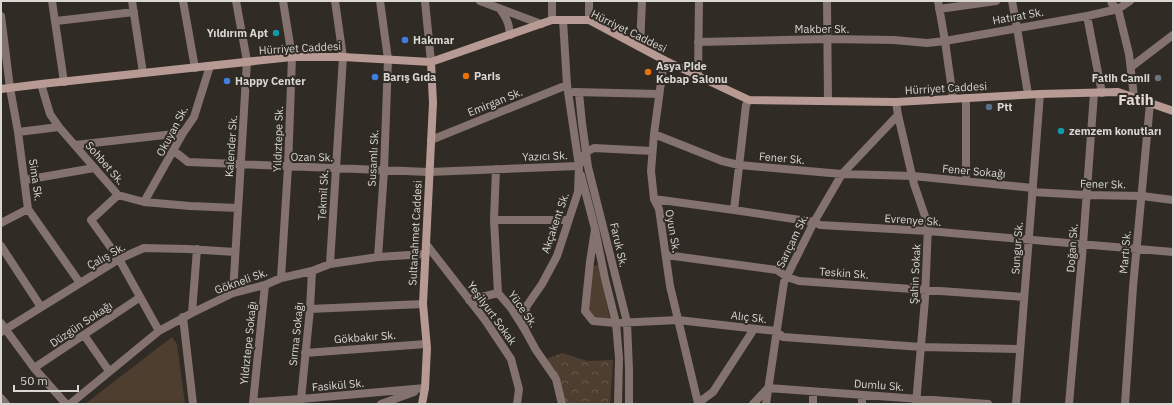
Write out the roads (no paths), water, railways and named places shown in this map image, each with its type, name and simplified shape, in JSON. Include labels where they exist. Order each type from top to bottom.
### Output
[{"type":"street","points":[[52,1],[64,82]]},
{"type":"street","points":[[132,1],[143,73]]},
{"type":"street","points":[[183,1],[195,68]]},
{"type":"street","name":"Kalender Sk.","points":[[233,293],[247,62],[236,1]]},
{"type":"street","name":"Yıldıztepe Sk.","points":[[281,278],[288,167],[292,57],[284,1]]},
{"type":"street","name":"Tekmil Sk.","points":[[330,264],[343,56],[335,1]]},
{"type":"street","name":"Susamlı Sk.","points":[[378,257],[384,171],[388,59],[380,1]]},
{"type":"street","points":[[425,1],[431,62]]},
{"type":"street","points":[[480,1],[541,24]]},
{"type":"street","points":[[552,1],[552,20]]},
{"type":"street","points":[[589,1],[589,20]]},
{"type":"street","points":[[640,47],[642,1]]},
{"type":"street","points":[[698,76],[699,1]]},
{"type":"street","points":[[826,1],[828,101]]},
{"type":"street","points":[[953,98],[938,5],[996,1]]},
{"type":"street","points":[[1012,1],[1028,94]]},
{"type":"street","points":[[1111,1],[1112,4],[1118,9],[1130,54],[1134,97]]},
{"type":"street","points":[[1118,9],[1130,1]]},
{"type":"street","points":[[500,9],[509,24],[510,35]]},
{"type":"street","name":"Hatırat Sk.","points":[[945,41],[1087,16],[1118,9]]},
{"type":"street","points":[[56,21],[134,12]]},
{"type":"street","name":"Doğan Sk.","points":[[1069,404],[1086,195],[1098,93],[1087,16]]},
{"type":"street","name":"Sima Sk.","points":[[1,19],[28,209],[80,283]]},
{"type":"street","name":"Hürriyet Caddesi","points":[[1,89],[292,57],[343,56],[431,62],[552,20],[589,20],[664,60],[749,100],[896,102],[1028,94],[1118,92],[1150,103],[1171,108]]},
{"type":"street","name":"Akçakent Sk.","points":[[525,330],[526,308],[542,284],[557,256],[578,192],[579,166],[568,88],[563,20]]},
{"type":"street","points":[[1131,67],[1173,35]]},
{"type":"street","name":"Makber Sk.","points":[[698,42],[827,39],[894,40],[927,43],[945,41]]},
{"type":"street","name":"Oyun Sk.","points":[[664,60],[652,151],[651,171],[654,199],[659,209],[670,286],[698,404]]},
{"type":"street","name":"Sultanahmet Caddesi","points":[[422,404],[425,388],[426,344],[423,304],[433,103],[431,62]]},
{"type":"street","name":"Okuyan Sk.","points":[[144,202],[183,133],[194,117],[210,66]]},
{"type":"street","name":"Sohbet Sk.","points":[[41,84],[50,114],[59,127],[118,195],[144,202],[238,208]]},
{"type":"street","points":[[568,88],[579,92],[659,94]]},
{"type":"street","name":"Emirgan Sk.","points":[[431,140],[568,88]]},
{"type":"street","name":"Faruk Sk.","points":[[579,92],[588,167],[627,322],[629,404]]},
{"type":"street","name":"Sungur Sk.","points":[[1016,404],[1040,94]]},
{"type":"street","points":[[966,98],[966,181]]},
{"type":"street","points":[[734,210],[746,105],[749,100]]},
{"type":"street","name":"Şahin Sokak","points":[[896,102],[913,176],[928,225],[926,290],[917,401]]},
{"type":"street","name":"Martı Sk.","points":[[1125,404],[1136,249],[1150,103]]},
{"type":"street","name":"Sarıçam Sk.","points":[[766,404],[784,282],[814,222],[842,174],[898,115]]},
{"type":"street","points":[[18,132],[59,127]]},
{"type":"street","points":[[74,145],[183,133]]},
{"type":"street","name":"Fener Sk.","points":[[654,134],[722,161],[739,165],[842,174],[913,176]]},
{"type":"street","points":[[586,152],[594,148],[652,151]]},
{"type":"street","name":"Ozan Sk.","points":[[174,150],[188,162],[429,172]]},
{"type":"street","name":"Yazıcı Sk.","points":[[429,172],[579,166],[586,152]]},
{"type":"street","points":[[579,166],[616,323],[619,358],[618,404]]},
{"type":"street","points":[[25,180],[94,168]]},
{"type":"street","name":"Yüce Sk.","points":[[496,169],[494,220],[498,293],[525,330],[536,350],[556,379],[562,404]]},
{"type":"street","name":"Fener Sokağı","points":[[913,176],[966,181],[1032,190]]},
{"type":"street","name":"Fener Sk.","points":[[1032,190],[1086,195],[1142,196],[1173,200]]},
{"type":"street","points":[[118,195],[92,220],[119,259],[139,298],[159,331]]},
{"type":"street","name":"Evrenye Sk.","points":[[654,199],[814,222],[820,225],[928,231],[1173,252]]},
{"type":"street","points":[[1,223],[28,209]]},
{"type":"street","points":[[494,220],[568,220]]},
{"type":"street","name":"Alıç Sk.","points":[[595,229],[585,311],[593,321],[616,323],[678,320],[776,331],[783,337],[922,347],[1020,350]]},
{"type":"street","name":"Yeşilyurt Sokak","points":[[426,244],[485,320],[511,359],[519,389],[517,404]]},
{"type":"street","points":[[1,246],[41,307]]},
{"type":"street","name":"Çalış Sk.","points":[[2,328],[41,307],[119,259],[144,248],[197,249],[235,252]]},
{"type":"street","points":[[192,312],[197,249]]},
{"type":"street","name":"Gökneli Sk.","points":[[70,404],[159,331],[192,312],[233,293],[265,285],[281,278],[312,271],[330,264],[378,257],[425,254]]},
{"type":"street","name":"Teskin Sk.","points":[[666,255],[777,270],[787,277],[799,281],[1024,297]]},
{"type":"street","name":"Sırma Sokağı","points":[[301,400],[310,309],[312,271]]},
{"type":"street","name":"Yıldıztepe Sokağı","points":[[253,403],[265,285]]},
{"type":"street","points":[[469,300],[498,293]]},
{"type":"street","name":"Düzgün Sokağı","points":[[34,368],[139,298]]},
{"type":"street","points":[[310,309],[423,304]]},
{"type":"street","points":[[183,317],[192,404]]},
{"type":"street","points":[[2,328],[34,368],[66,404]]},
{"type":"street","points":[[698,404],[713,392],[754,329]]},
{"type":"street","points":[[84,335],[109,371]]},
{"type":"street","name":"Gökbakır Sk.","points":[[305,353],[426,344]]},
{"type":"street","points":[[381,404],[425,388]]},
{"type":"street","name":"Fasikül Sk.","points":[[253,403],[425,388]]},
{"type":"street","points":[[753,404],[768,388]]},
{"type":"street","name":"Dumlu Sk.","points":[[768,388],[917,401],[988,404]]},
{"type":"street","points":[[812,404],[813,392]]},
{"type":"street","points":[[862,395],[862,404]]},
{"type":"street","points":[[1,398],[6,404]]},
{"type":"place","name":"Yıldırım Apt","points":[[276,33]]},
{"type":"place","name":"Hakmar","points":[[405,40]]},
{"type":"place","name":"Asya Pide Kebap Salonu","points":[[648,72]]},
{"type":"place","name":"Paris","points":[[466,76]]},
{"type":"place","name":"Barış Gıda","points":[[375,77]]},
{"type":"place","name":"Fatih Camii","points":[[1158,78]]},
{"type":"place","name":"Happy Center","points":[[227,81]]},
{"type":"place","name":"Ptt","points":[[989,107]]},
{"type":"place","name":"zemzem konutları","points":[[1061,131]]},
{"type":"district","name":"Fatih","points":[[1136,99]]}]
